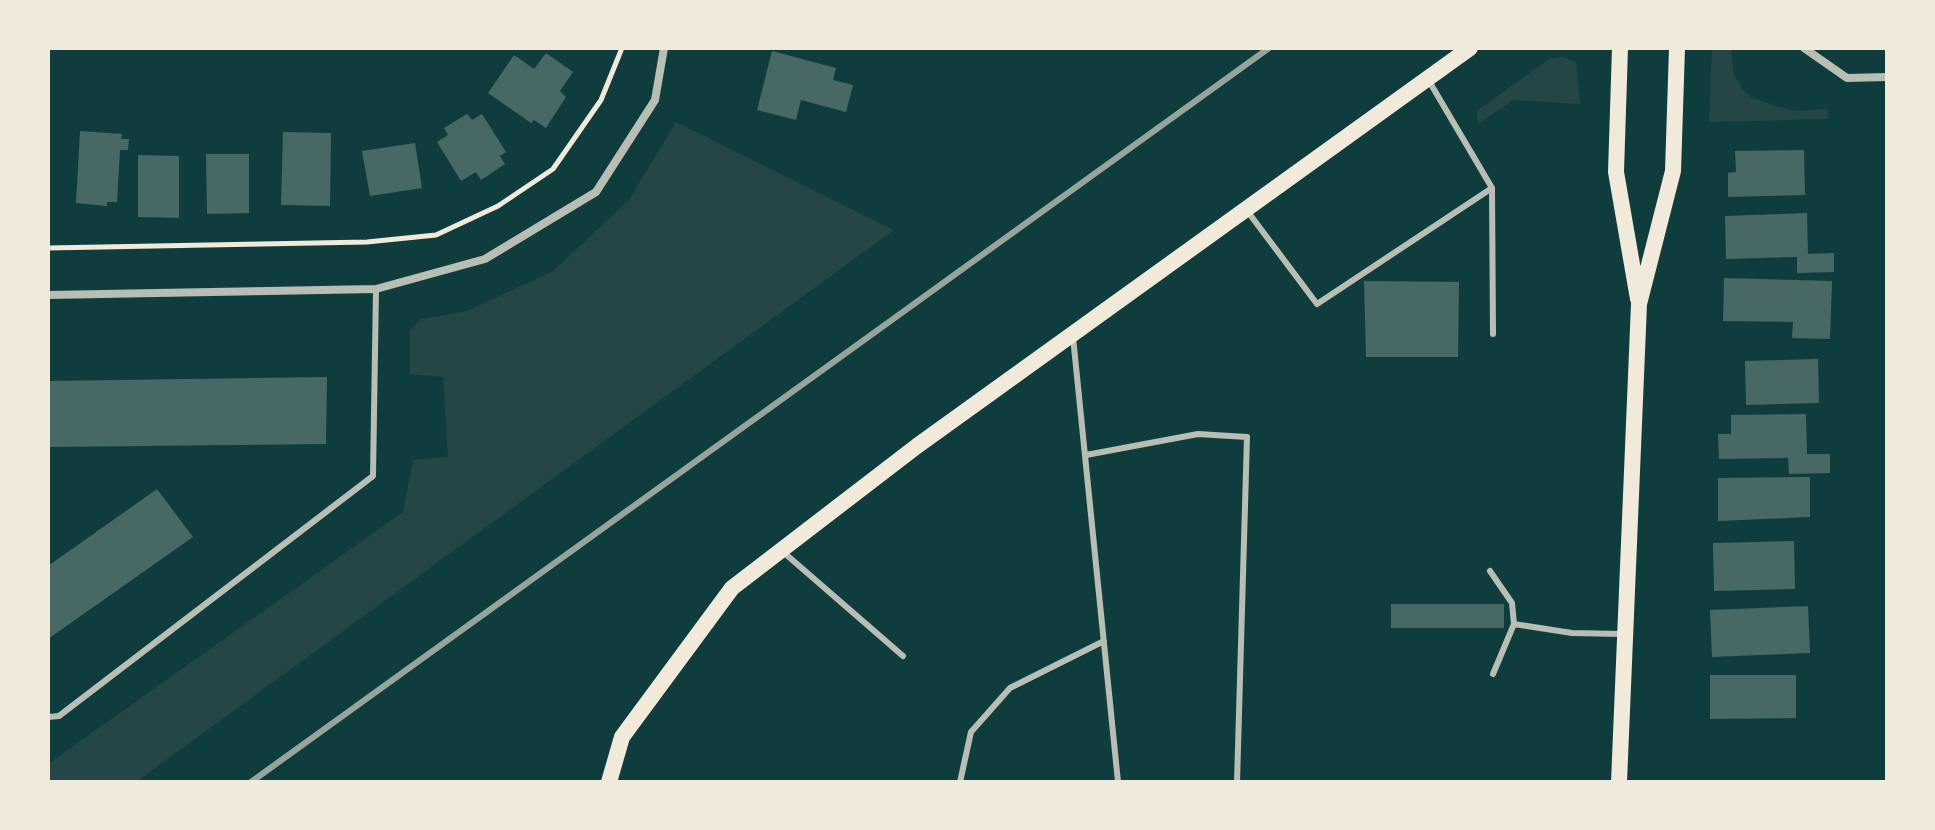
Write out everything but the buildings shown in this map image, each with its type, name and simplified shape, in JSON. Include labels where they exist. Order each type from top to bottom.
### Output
[{"type":"main road","points":[[609,782],[622,737],[732,588],[917,446],[1470,48]]},
{"type":"main road","points":[[1620,48],[1616,172],[1639,304]]},
{"type":"main road","points":[[1619,782],[1639,304],[1673,171],[1677,48]]},
{"type":"street","points":[[48,295],[376,289],[485,259],[596,192],[655,100],[664,48]]},
{"type":"street","points":[[1804,48],[1847,78],[1887,77]]},
{"type":"lane","points":[[1428,78],[1492,188],[1493,334]]},
{"type":"lane","points":[[1246,210],[1317,304],[1492,188]]},
{"type":"lane","points":[[48,717],[59,716],[373,476],[376,289]]},
{"type":"lane","points":[[1073,334],[1118,782]]},
{"type":"lane","points":[[1086,455],[1198,434],[1247,437],[1237,782]]},
{"type":"lane","points":[[781,550],[903,656]]},
{"type":"lane","points":[[1490,571],[1512,603],[1514,624],[1493,674]]},
{"type":"lane","points":[[1514,624],[1572,633],[1625,634]]},
{"type":"lane","points":[[960,782],[971,732],[1010,688],[1104,641]]},
{"type":"path","points":[[48,248],[367,242],[436,235],[498,206],[553,169],[601,100],[622,48]]},
{"type":"shaded area","points":[[1712,48],[1731,48],[1733,73],[1752,98],[1793,111],[1827,109],[1828,119],[1709,122]]},
{"type":"shaded area","points":[[1563,57],[1576,62],[1580,104],[1513,100],[1478,124],[1477,111],[1549,59]]},
{"type":"shaded area","points":[[676,122],[894,230],[136,782],[48,782],[48,764],[403,512],[413,460],[448,457],[443,377],[410,374],[410,330],[421,319],[467,311],[553,271],[629,200]]},
{"type":"railway","points":[[251,782],[1269,48]]}]
